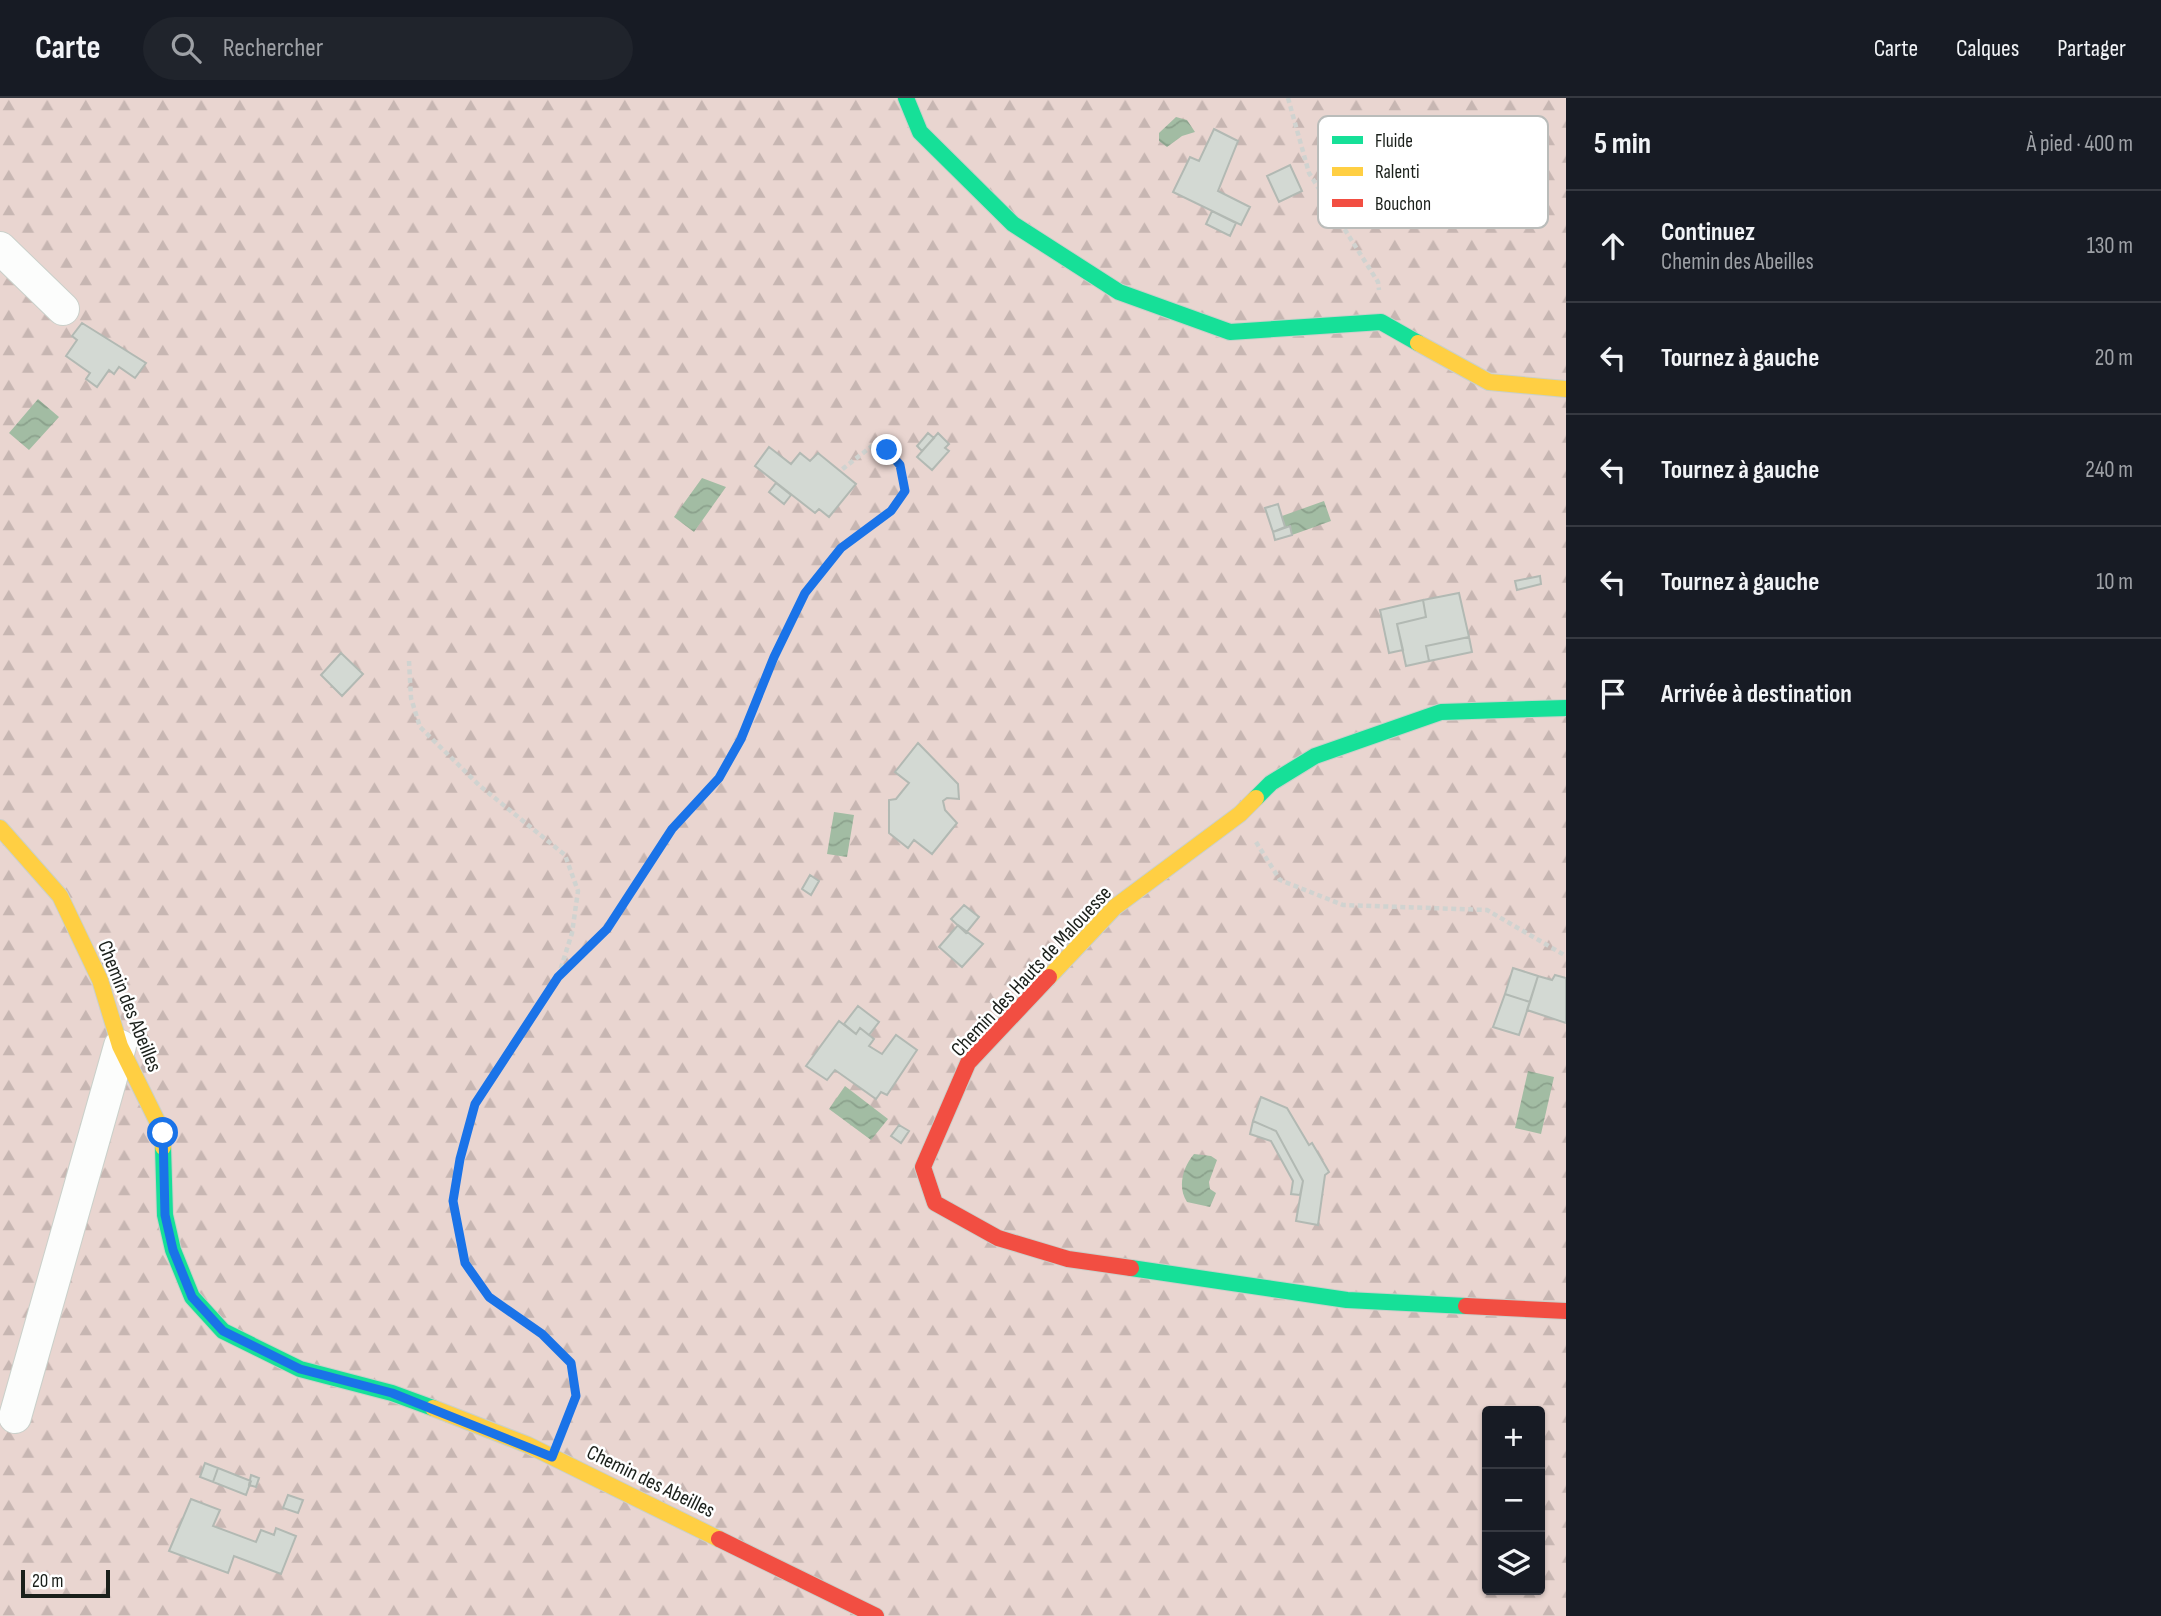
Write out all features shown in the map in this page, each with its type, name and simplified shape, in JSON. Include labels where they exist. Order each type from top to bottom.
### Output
[{"type":"street","points":[[905,98],[920,132],[1013,224],[1119,292],[1230,332],[1381,322],[1489,382],[1566,389]]},
{"type":"street","points":[[0,248],[63,309]]},
{"type":"street","name":"Chemin des Hauts de Malouesse","points":[[1566,708],[1441,712],[1315,756],[1271,783],[1240,814],[1115,906],[968,1063],[923,1167],[935,1203],[998,1238],[1068,1259],[1347,1300],[1566,1311]]},
{"type":"street","name":"Chemin des Abeilles","points":[[0,828],[60,896],[100,980],[120,1045],[163,1133],[165,1215],[173,1250],[192,1297],[223,1331],[300,1369],[392,1393],[552,1457],[876,1616]]},
{"type":"street","points":[[15,1417],[120,1045]]},
{"type":"path","points":[[1288,98],[1309,173],[1318,187]]},
{"type":"path","points":[[1344,228],[1378,282],[1381,322]]},
{"type":"path","points":[[552,1457],[576,1396],[571,1363],[542,1334],[489,1297],[465,1263],[453,1201],[460,1159],[475,1104],[558,977],[607,929],[672,829],[719,778],[741,739],[774,657],[805,593],[841,548],[891,511],[905,491],[900,465],[887,450],[872,446],[840,471]]},
{"type":"path","points":[[409,661],[411,698],[420,727],[480,786],[565,855],[579,891],[572,933],[558,977]]},
{"type":"path","points":[[1240,814],[1280,880],[1343,905],[1487,909],[1566,956]]},
{"type":"green space","points":[[0,98],[1566,98],[1566,1616],[0,1616]]},
{"type":"water","points":[[1176,117],[1187,120],[1195,132],[1182,136],[1167,147],[1159,141],[1159,133]]},
{"type":"water","points":[[38,399],[59,417],[29,450],[9,433]]},
{"type":"water","points":[[702,478],[726,487],[694,532],[674,517]]},
{"type":"water","points":[[1324,501],[1331,521],[1292,535],[1290,527],[1285,527],[1282,516]]},
{"type":"water","points":[[834,812],[854,815],[847,857],[827,854]]},
{"type":"water","points":[[1528,1071],[1554,1077],[1541,1134],[1515,1128]]},
{"type":"water","points":[[845,1086],[888,1119],[871,1140],[829,1109]]},
{"type":"water","points":[[1194,1154],[1211,1156],[1217,1160],[1209,1182],[1210,1189],[1216,1193],[1210,1207],[1187,1202],[1182,1190],[1187,1165]]},
{"type":"building","points":[[1214,129],[1238,141],[1218,191],[1250,207],[1241,225],[1173,192],[1190,157],[1199,161]]},
{"type":"building","points":[[1290,165],[1302,191],[1279,202],[1267,176]]},
{"type":"building","points":[[1212,211],[1236,223],[1230,236],[1206,224]]},
{"type":"building","points":[[82,323],[146,363],[135,378],[119,367],[114,374],[109,370],[97,387],[86,379],[90,373],[66,356],[77,340],[72,336]]},
{"type":"building","points":[[928,433],[934,438],[922,451],[917,446]]},
{"type":"building","points":[[938,433],[949,444],[945,448],[949,451],[932,470],[917,457]]},
{"type":"building","points":[[769,447],[791,464],[800,453],[810,461],[818,453],[856,484],[829,517],[819,509],[815,513],[755,466]]},
{"type":"building","points":[[776,483],[791,495],[784,504],[769,492]]},
{"type":"building","points":[[1278,504],[1285,527],[1273,532],[1265,508]]},
{"type":"building","points":[[1290,526],[1292,535],[1275,540],[1273,532]]},
{"type":"building","points":[[1540,576],[1541,584],[1517,590],[1515,581]]},
{"type":"building","points":[[1459,593],[1469,637],[1426,646],[1429,661],[1406,666],[1397,624],[1426,617],[1423,600]]},
{"type":"building","points":[[1423,600],[1426,617],[1397,624],[1403,650],[1389,653],[1380,610]]},
{"type":"building","points":[[1469,637],[1472,652],[1429,661],[1426,646]]},
{"type":"building","points":[[341,653],[363,674],[342,696],[321,675]]},
{"type":"building","points":[[918,743],[958,784],[959,799],[947,798],[943,801],[945,810],[957,823],[932,854],[914,840],[908,848],[889,833],[889,800],[896,799],[909,783],[895,772]]},
{"type":"building","points":[[810,875],[819,881],[811,895],[802,889]]},
{"type":"building","points":[[964,905],[979,917],[966,933],[951,919]]},
{"type":"building","points":[[958,925],[983,944],[962,967],[939,947]]},
{"type":"building","points":[[1513,968],[1538,976],[1530,1002],[1505,994]]},
{"type":"building","points":[[1555,975],[1566,978],[1566,1023],[1527,1010],[1538,976],[1552,980]]},
{"type":"building","points":[[1505,994],[1530,1002],[1519,1035],[1493,1027]]},
{"type":"building","points":[[858,1006],[879,1022],[869,1035],[860,1028],[856,1034],[844,1024]]},
{"type":"building","points":[[839,1021],[856,1034],[860,1028],[874,1039],[869,1046],[882,1054],[896,1035],[917,1050],[887,1095],[881,1092],[876,1099],[835,1070],[827,1080],[806,1066]]},
{"type":"building","points":[[1261,1097],[1287,1108],[1329,1172],[1325,1175],[1318,1225],[1296,1221],[1303,1181],[1276,1131],[1253,1121]]},
{"type":"building","points":[[1253,1121],[1276,1131],[1303,1181],[1300,1195],[1291,1194],[1293,1181],[1271,1141],[1250,1134]]},
{"type":"building","points":[[899,1125],[909,1131],[901,1143],[891,1136]]},
{"type":"building","points":[[205,1463],[218,1468],[213,1482],[200,1477]]},
{"type":"building","points":[[218,1468],[251,1481],[246,1495],[213,1482]]},
{"type":"building","points":[[251,1475],[259,1478],[256,1487],[249,1485]]},
{"type":"building","points":[[288,1495],[303,1500],[298,1513],[283,1508]]},
{"type":"building","points":[[191,1499],[220,1510],[213,1526],[256,1542],[261,1530],[274,1535],[276,1528],[296,1536],[281,1574],[234,1556],[228,1573],[169,1551]]},
{"type":"traffic: fast","points":[[906,98],[920,132],[1013,224],[1119,292],[1230,332],[1381,322],[1418,343]]},
{"type":"traffic: fast","points":[[1256,798],[1271,783],[1315,756],[1441,712],[1566,708]]},
{"type":"traffic: fast","points":[[163,1147],[165,1215],[173,1250],[192,1297],[223,1331],[300,1369],[392,1393],[433,1408]]},
{"type":"traffic: fast","points":[[1131,1268],[1347,1300],[1466,1306]]},
{"type":"traffic: slow","points":[[1418,343],[1489,382],[1566,389]]},
{"type":"traffic: slow","points":[[1049,977],[1115,907],[1240,814],[1256,798]]},
{"type":"traffic: slow","points":[[0,828],[60,896],[100,980],[120,1046],[163,1133],[163,1147]]},
{"type":"traffic: slow","points":[[433,1408],[528,1445],[719,1539]]},
{"type":"traffic: jam","points":[[1049,977],[968,1063],[923,1167],[935,1203],[998,1238],[1068,1259],[1131,1268]]},
{"type":"traffic: jam","points":[[1466,1306],[1566,1311]]},
{"type":"traffic: jam","points":[[719,1539],[876,1616]]},
{"type":"route","points":[[163,1133],[166,1167],[165,1215],[173,1250],[192,1297],[223,1331],[300,1369],[392,1393],[528,1445],[552,1457],[576,1396],[571,1363],[542,1334],[489,1297],[465,1263],[453,1201],[460,1159],[475,1104],[558,977],[607,929],[640,873],[672,829],[719,778],[741,739],[774,657],[805,593],[841,548],[864,534],[891,511],[905,491],[900,465],[887,450]]}]
